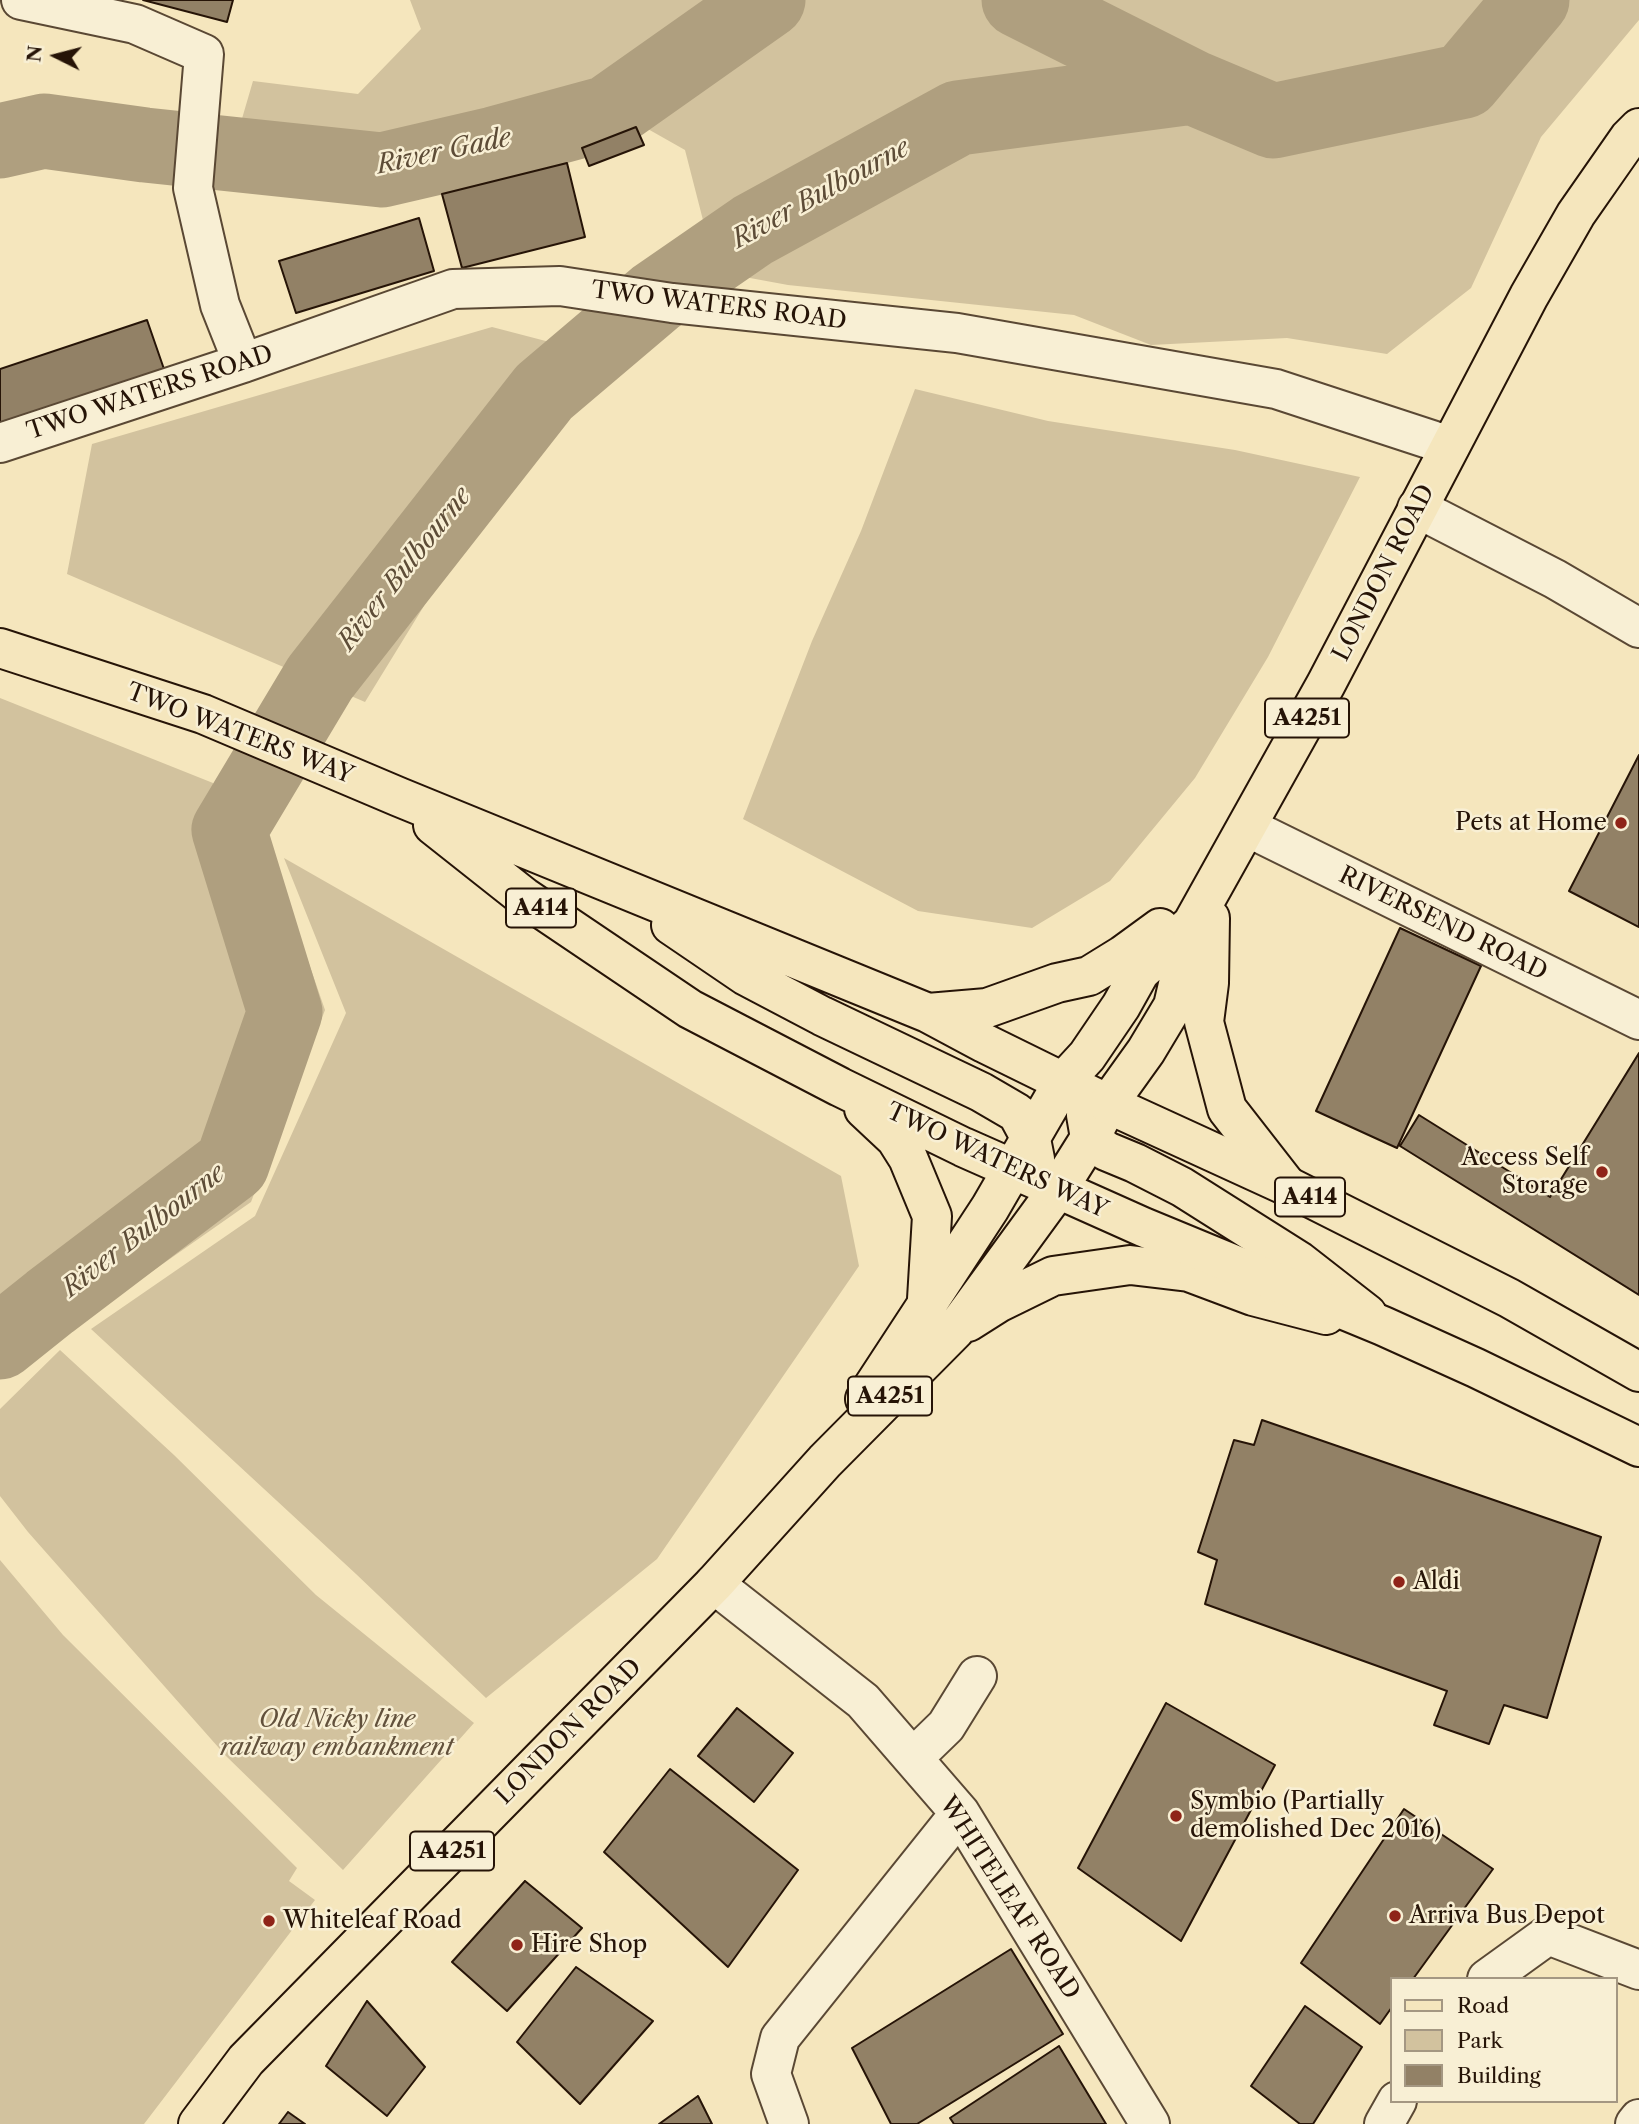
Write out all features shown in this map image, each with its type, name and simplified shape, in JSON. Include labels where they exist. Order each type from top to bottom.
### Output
[{"type":"main road","name":"LONDON ROAD","points":[[825,1461],[990,1208],[1035,1170],[1090,1138],[1085,1084],[1146,1051],[1173,1006],[1192,924],[1326,684],[1529,296],[1576,214],[1629,138],[1639,128]]},
{"type":"main road","name":"TWO WATERS WAY","points":[[0,648],[203,714],[928,1013],[1085,1084],[1509,1298],[1639,1372]]},
{"type":"main road","name":"TWO WATERS WAY","points":[[399,797],[524,897],[690,1009],[840,1087],[1035,1170],[1132,1223],[1394,1331],[1639,1447]]},
{"type":"main road","points":[[605,881],[746,976],[822,1016],[969,1086],[1017,1113],[1035,1170]]},
{"type":"main road","points":[[928,1013],[987,1007],[1089,976],[1123,955],[1210,891]]},
{"type":"main road","points":[[1210,891],[1209,983],[1204,1022],[1216,1073],[1227,1109],[1287,1186]]},
{"type":"main road","name":"A4251","points":[[1035,1170],[1085,1084],[1140,972],[1192,924]]},
{"type":"main road","points":[[840,1087],[896,1139],[918,1179],[932,1216],[927,1301]]},
{"type":"main road","points":[[1090,1138],[1106,1151],[1182,1187],[1288,1254],[1394,1331]]},
{"type":"main road","name":"LONDON ROAD","points":[[198,2124],[246,2060],[714,1584],[825,1461],[955,1330],[1025,1232],[1035,1170]]},
{"type":"main road","points":[[955,1330],[998,1303],[1053,1276],[1130,1265],[1189,1272],[1253,1296],[1394,1331]]},
{"type":"street","points":[[22,0],[135,24],[204,54],[193,188],[220,305],[243,363]]},
{"type":"street","name":"TWO WATERS ROAD","points":[[0,443],[243,363],[453,289],[560,286],[672,303],[957,333],[1276,389],[1450,446]]},
{"type":"street","points":[[1418,508],[1555,579],[1639,628]]},
{"type":"street","name":"RIVERSEND ROAD","points":[[1247,827],[1639,1020]]},
{"type":"street","name":"WHITELEAF ROAD","points":[[714,1584],[863,1701],[960,1813],[1150,2124]]},
{"type":"street","points":[[913,1758],[946,1726],[977,1676]]},
{"type":"street","points":[[789,2124],[771,2074],[780,2038],[960,1813]]},
{"type":"street","points":[[1490,1977],[1548,1936],[1639,1970]]},
{"type":"street","points":[[1384,2124],[1396,2103]]},
{"type":"street","points":[[1636,2124],[1639,2119]]},
{"type":"green space","points":[[410,0],[1639,0],[1639,20],[1541,137],[1471,288],[1387,354],[1287,338],[1151,345],[1074,315],[788,285],[712,271],[692,271],[704,224],[685,150],[609,107],[384,160],[234,146],[253,81],[358,94],[421,29]]},
{"type":"green space","points":[[492,327],[611,358],[470,531],[365,702],[67,574],[92,444]]},
{"type":"green space","points":[[915,389],[1048,421],[1235,450],[1360,477],[1268,657],[1195,778],[1110,881],[1032,928],[918,911],[743,819],[812,641],[861,531]]},
{"type":"green space","points":[[0,698],[213,783],[226,821],[262,828],[325,1010],[251,1202],[70,1329],[24,1302],[0,1316]]},
{"type":"green space","points":[[284,858],[841,1176],[859,1266],[657,1559],[486,1698],[91,1329],[255,1216],[346,1013]]},
{"type":"green space","name":"Old Nicky line railway embankment","points":[[60,1350],[174,1455],[316,1595],[474,1723],[343,1870],[226,1756],[28,1532],[0,1496],[0,1409]]},
{"type":"green space","points":[[0,1560],[63,1635],[297,1868],[289,1881],[315,1900],[144,2124],[0,2124]]},
{"type":"building","points":[[143,0],[233,0],[227,22]]},
{"type":"building","points":[[636,127],[644,145],[589,166],[582,148]]},
{"type":"building","points":[[567,163],[585,237],[462,268],[442,194]]},
{"type":"building","points":[[419,218],[434,271],[296,313],[279,261]]},
{"type":"building","points":[[147,320],[165,372],[0,432],[0,369]]},
{"type":"building","name":"Pets at Home","points":[[1639,755],[1639,927],[1569,891]]},
{"type":"building","points":[[1400,928],[1481,966],[1397,1148],[1316,1111]]},
{"type":"building","name":"Access Self Storage","points":[[1639,1053],[1639,1295],[1400,1146],[1419,1115],[1550,1197]]},
{"type":"building","name":"Aldi","points":[[1262,1420],[1601,1537],[1547,1718],[1504,1705],[1489,1744],[1434,1725],[1447,1691],[1205,1604],[1217,1560],[1198,1552],[1234,1440],[1254,1445]]},
{"type":"building","name":"Symbio (Partially demolished Dec 2016)","points":[[1166,1703],[1275,1765],[1181,1941],[1078,1868]]},
{"type":"building","points":[[737,1708],[793,1753],[754,1802],[698,1756]]},
{"type":"building","points":[[670,1769],[798,1870],[728,1967],[604,1852]]},
{"type":"building","name":"Arriva Bus Depot","points":[[1404,1809],[1493,1869],[1414,1977],[1390,1977],[1390,2010],[1380,2024],[1301,1963]]},
{"type":"building","name":"Hire Shop","points":[[525,1881],[582,1928],[507,2011],[452,1962]]},
{"type":"building","points":[[1011,1949],[1063,2034],[917,2124],[891,2124],[852,2048]]},
{"type":"building","points":[[576,1967],[653,2021],[580,2104],[517,2042]]},
{"type":"building","points":[[367,2001],[425,2067],[387,2116],[326,2066]]},
{"type":"building","points":[[1305,2006],[1362,2047],[1313,2124],[1300,2124],[1251,2086]]},
{"type":"building","points":[[1059,2046],[1106,2124],[954,2124],[950,2118]]},
{"type":"building","points":[[698,2096],[712,2124],[659,2124]]},
{"type":"building","points":[[288,2112],[305,2124],[279,2124]]},
{"type":"waterway","name":"River Gade","points":[[0,141],[44,131],[145,145],[382,170],[494,144],[608,113],[768,0]]},
{"type":"waterway","points":[[1019,0],[1192,87],[1273,121],[1464,81],[1532,0]]},
{"type":"waterway","name":"River Bulbourne","points":[[0,1342],[232,1164],[285,1012],[229,830],[320,678],[544,392],[656,297],[753,230],[958,118],[1192,87]]},
{"type":"place","name":"Pets at Home","points":[[1621,823]]},
{"type":"place","name":"Access Self Storage","points":[[1602,1172]]},
{"type":"place","name":"Aldi","points":[[1399,1582]]},
{"type":"place","name":"Symbio (Partially demolished Dec 2016)","points":[[1176,1816]]},
{"type":"place","name":"Arriva Bus Depot","points":[[1395,1916]]},
{"type":"place","name":"Whiteleaf Road","points":[[269,1921]]},
{"type":"place","name":"Hire Shop","points":[[517,1945]]}]
